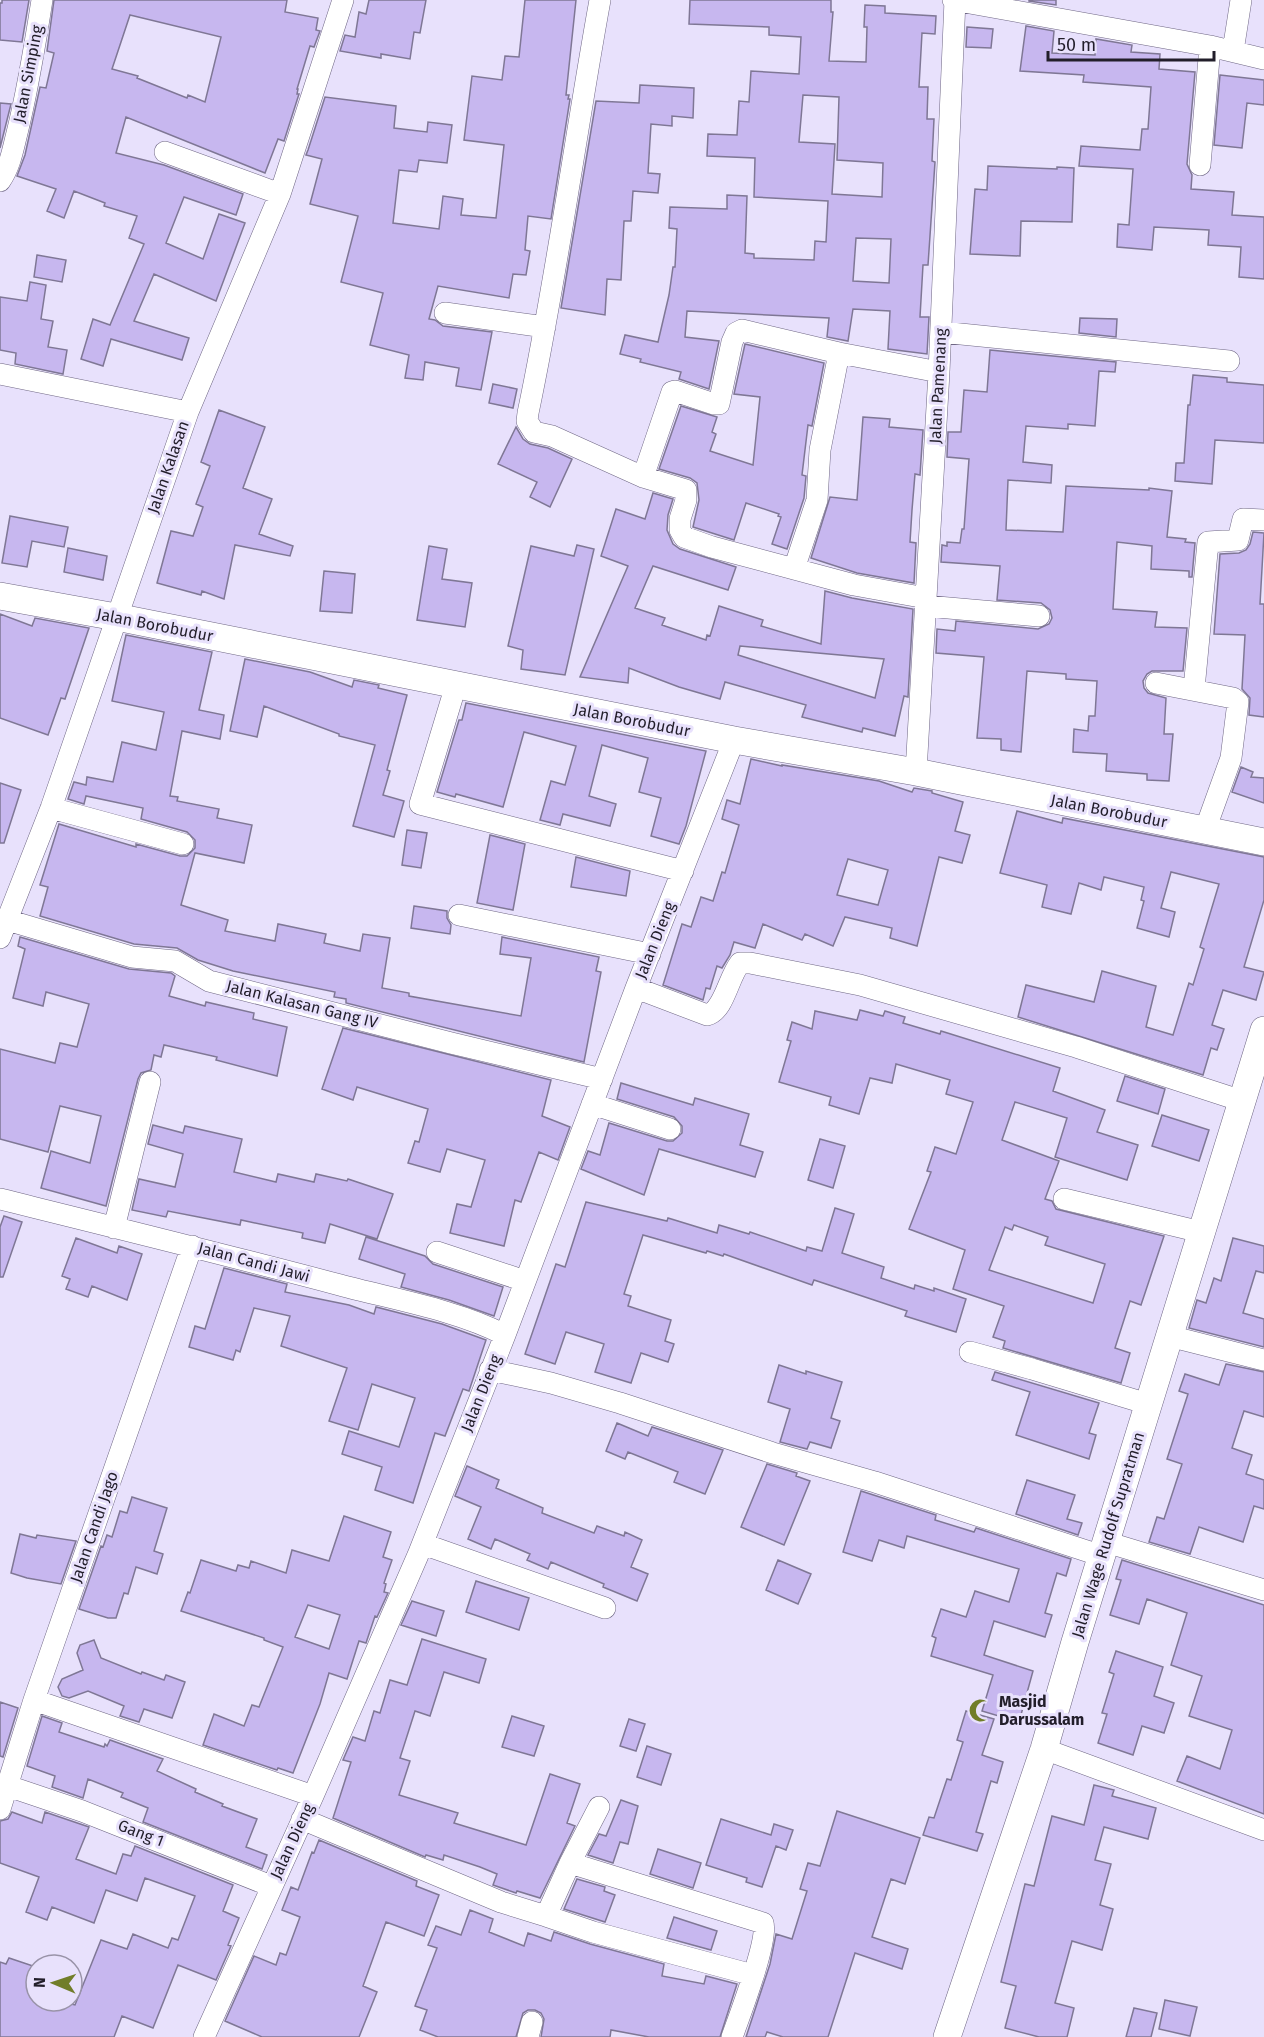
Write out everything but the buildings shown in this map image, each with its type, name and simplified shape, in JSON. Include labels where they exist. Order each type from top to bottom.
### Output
[{"type":"street","name":"Jalan Simping","points":[[2,177],[29,86],[42,0]]},
{"type":"street","name":"Jalan Kalasan","points":[[3,929],[51,808],[188,412],[280,194],[344,0]]},
{"type":"street","points":[[600,0],[545,327],[528,413],[529,427],[534,432],[552,436],[644,477],[686,490],[686,500],[680,519],[680,530],[684,537],[712,547],[926,602],[1039,616]]},
{"type":"street","points":[[954,0],[1210,46],[1264,59]]},
{"type":"street","name":"Jalan Pamenang","points":[[916,772],[941,332],[954,0]]},
{"type":"street","points":[[1233,51],[1241,0]]},
{"type":"street","points":[[1200,165],[1210,46]]},
{"type":"street","points":[[165,152],[280,194]]},
{"type":"street","points":[[446,314],[545,327]]},
{"type":"street","points":[[644,477],[672,392],[714,404],[720,402],[732,342],[736,333],[742,330],[839,353],[939,372]]},
{"type":"street","points":[[941,332],[1228,361]]},
{"type":"street","points":[[794,569],[817,500],[820,450],[839,353]]},
{"type":"street","points":[[0,374],[188,412]]},
{"type":"street","points":[[1194,689],[1208,542],[1238,540],[1242,519],[1264,520]]},
{"type":"street","name":"Jalan Borobudur","points":[[0,596],[734,740],[916,772],[1264,842]]},
{"type":"street","points":[[1156,683],[1233,698],[1238,702],[1227,768],[1205,830]]},
{"type":"street","points":[[456,686],[420,804],[683,871]]},
{"type":"street","name":"Jalan Dieng","points":[[204,2037],[423,1544],[505,1335],[636,988],[734,740]]},
{"type":"street","points":[[51,808],[183,844]]},
{"type":"street","points":[[459,915],[650,954]]},
{"type":"street","name":"Jalan Kalasan Gang IV","points":[[3,929],[132,957],[175,961],[209,981],[450,1043],[602,1079]]},
{"type":"street","points":[[636,988],[707,1015],[713,1014],[719,1008],[732,972],[740,963],[750,963],[860,985],[1076,1047],[1242,1101]]},
{"type":"street","name":"Jalan Wage Rudolf Supratman","points":[[947,2037],[1044,1749],[1264,1030]]},
{"type":"street","points":[[114,1228],[150,1082]]},
{"type":"street","points":[[592,1104],[670,1129]]},
{"type":"street","name":"Jalan Candi Jawi","points":[[0,1199],[192,1246],[434,1310],[488,1326],[505,1335]]},
{"type":"street","points":[[1064,1199],[1202,1232]]},
{"type":"street","name":"Jalan Candi Jago","points":[[0,1809],[6,1780],[192,1246]]},
{"type":"street","points":[[437,1252],[525,1281]]},
{"type":"street","points":[[1169,1336],[1264,1360]]},
{"type":"street","points":[[970,1352],[1032,1368],[1148,1404]]},
{"type":"street","points":[[490,1370],[551,1383],[620,1403],[773,1453],[1104,1549],[1264,1590]]},
{"type":"street","points":[[423,1544],[605,1608]]},
{"type":"street","points":[[34,1700],[313,1796]]},
{"type":"street","points":[[1044,1749],[1264,1830]]},
{"type":"street","name":"Gang 1","points":[[6,1780],[271,1886]]},
{"type":"street","points":[[546,1916],[599,1807]]},
{"type":"street","points":[[302,1820],[501,1902],[593,1932],[753,1975]]},
{"type":"street","points":[[570,1863],[763,1923],[765,1927],[753,1975],[732,2037]]},
{"type":"place","name":"Masjid Darussalam","points":[[981,1710]]}]
